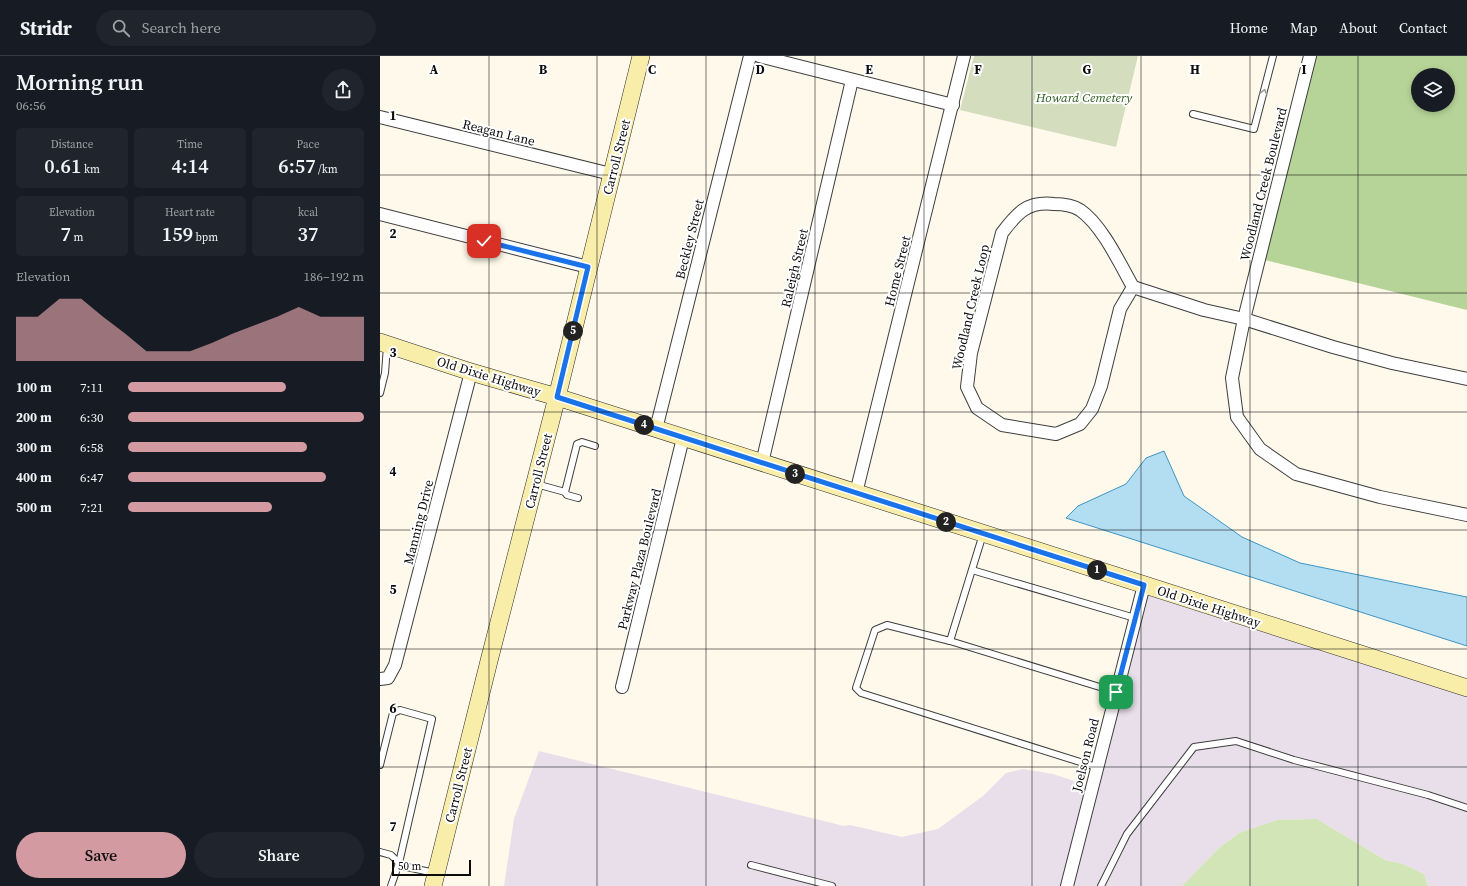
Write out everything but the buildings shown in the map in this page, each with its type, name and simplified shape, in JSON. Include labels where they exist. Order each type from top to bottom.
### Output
[{"type":"street","name":"Carroll Street","points":[[435,880],[557,397],[640,56]]},
{"type":"street","name":"Beckley Street","points":[[656,429],[750,56]]},
{"type":"street","points":[[759,56],[953,105]]},
{"type":"street","name":"Home Street","points":[[856,493],[964,56]]},
{"type":"street","name":"Woodland Creek Boulevard","points":[[1310,56],[1244,319],[1232,378],[1237,417],[1260,449],[1296,474],[1380,497],[1467,515]]},
{"type":"street","name":"Raleigh Street","points":[[762,463],[852,80]]},
{"type":"street","name":"Reagan Lane","points":[[380,117],[611,174]]},
{"type":"street","name":"Woodland Creek Loop","points":[[1048,203],[1066,204],[1080,210],[1098,228],[1133,287],[1120,309],[1101,386],[1092,409],[1080,424],[1056,434],[1002,425],[977,408],[967,387],[972,353],[1002,233],[1012,219],[1024,209],[1034,204],[1048,203]]},
{"type":"street","points":[[380,214],[588,267]]},
{"type":"street","points":[[1133,287],[1204,310],[1244,319],[1333,347],[1392,363],[1467,379]]},
{"type":"street","name":"Old Dixie Highway","points":[[383,343],[471,372],[557,397],[1467,688]]},
{"type":"street","name":"Manning Drive","points":[[384,678],[396,665],[471,372]]},
{"type":"street","name":"Parkway Plaza Boulevard","points":[[622,687],[683,438]]},
{"type":"street","name":"Joelson Road","points":[[1067,886],[1096,767],[1144,585]]},
{"type":"lane","points":[[1193,114],[1254,129],[1273,56]]},
{"type":"lane","points":[[380,393],[383,370],[383,343]]},
{"type":"lane","points":[[565,492],[577,444],[582,442],[595,446]]},
{"type":"lane","points":[[534,484],[565,492],[567,495],[578,498]]},
{"type":"lane","points":[[950,641],[983,534]]},
{"type":"lane","points":[[972,570],[1135,618]]},
{"type":"lane","points":[[1096,767],[861,692],[856,688],[875,630],[888,625],[950,641],[1116,692]]},
{"type":"lane","points":[[380,765],[393,713],[400,710],[432,719],[399,863],[391,886]]},
{"type":"lane","points":[[1101,886],[1127,834],[1194,746],[1236,741],[1294,760],[1428,795],[1467,808]]},
{"type":"lane","points":[[380,852],[391,855],[402,866],[435,880]]},
{"type":"lane","points":[[751,865],[832,886]]},
{"type":"shaded area","points":[[1147,595],[1467,697],[1467,886],[1428,886],[1424,874],[1403,864],[1385,860],[1317,819],[1277,820],[1239,833],[1219,848],[1182,886],[1073,886],[1097,789],[1099,789]]},
{"type":"shaded area","points":[[539,751],[844,826],[850,825],[902,837],[938,829],[983,796],[1006,773],[1023,769],[1053,774],[1086,785],[1061,886],[504,886],[514,819]]},
{"type":"green space","name":"Howard Cemetery","points":[[974,56],[1138,56],[1116,147],[960,110]]},
{"type":"green space","points":[[1316,56],[1467,56],[1467,310],[1265,260]]},
{"type":"green space","points":[[1317,819],[1385,860],[1403,864],[1424,874],[1428,886],[1182,886],[1219,848],[1239,833],[1277,820]]},
{"type":"water","points":[[1164,451],[1184,496],[1242,537],[1300,563],[1467,597],[1467,646],[1066,518],[1078,506],[1126,484],[1146,458]]},
{"type":"route","points":[[484,241],[588,267],[557,397],[1144,585],[1116,692]]}]
